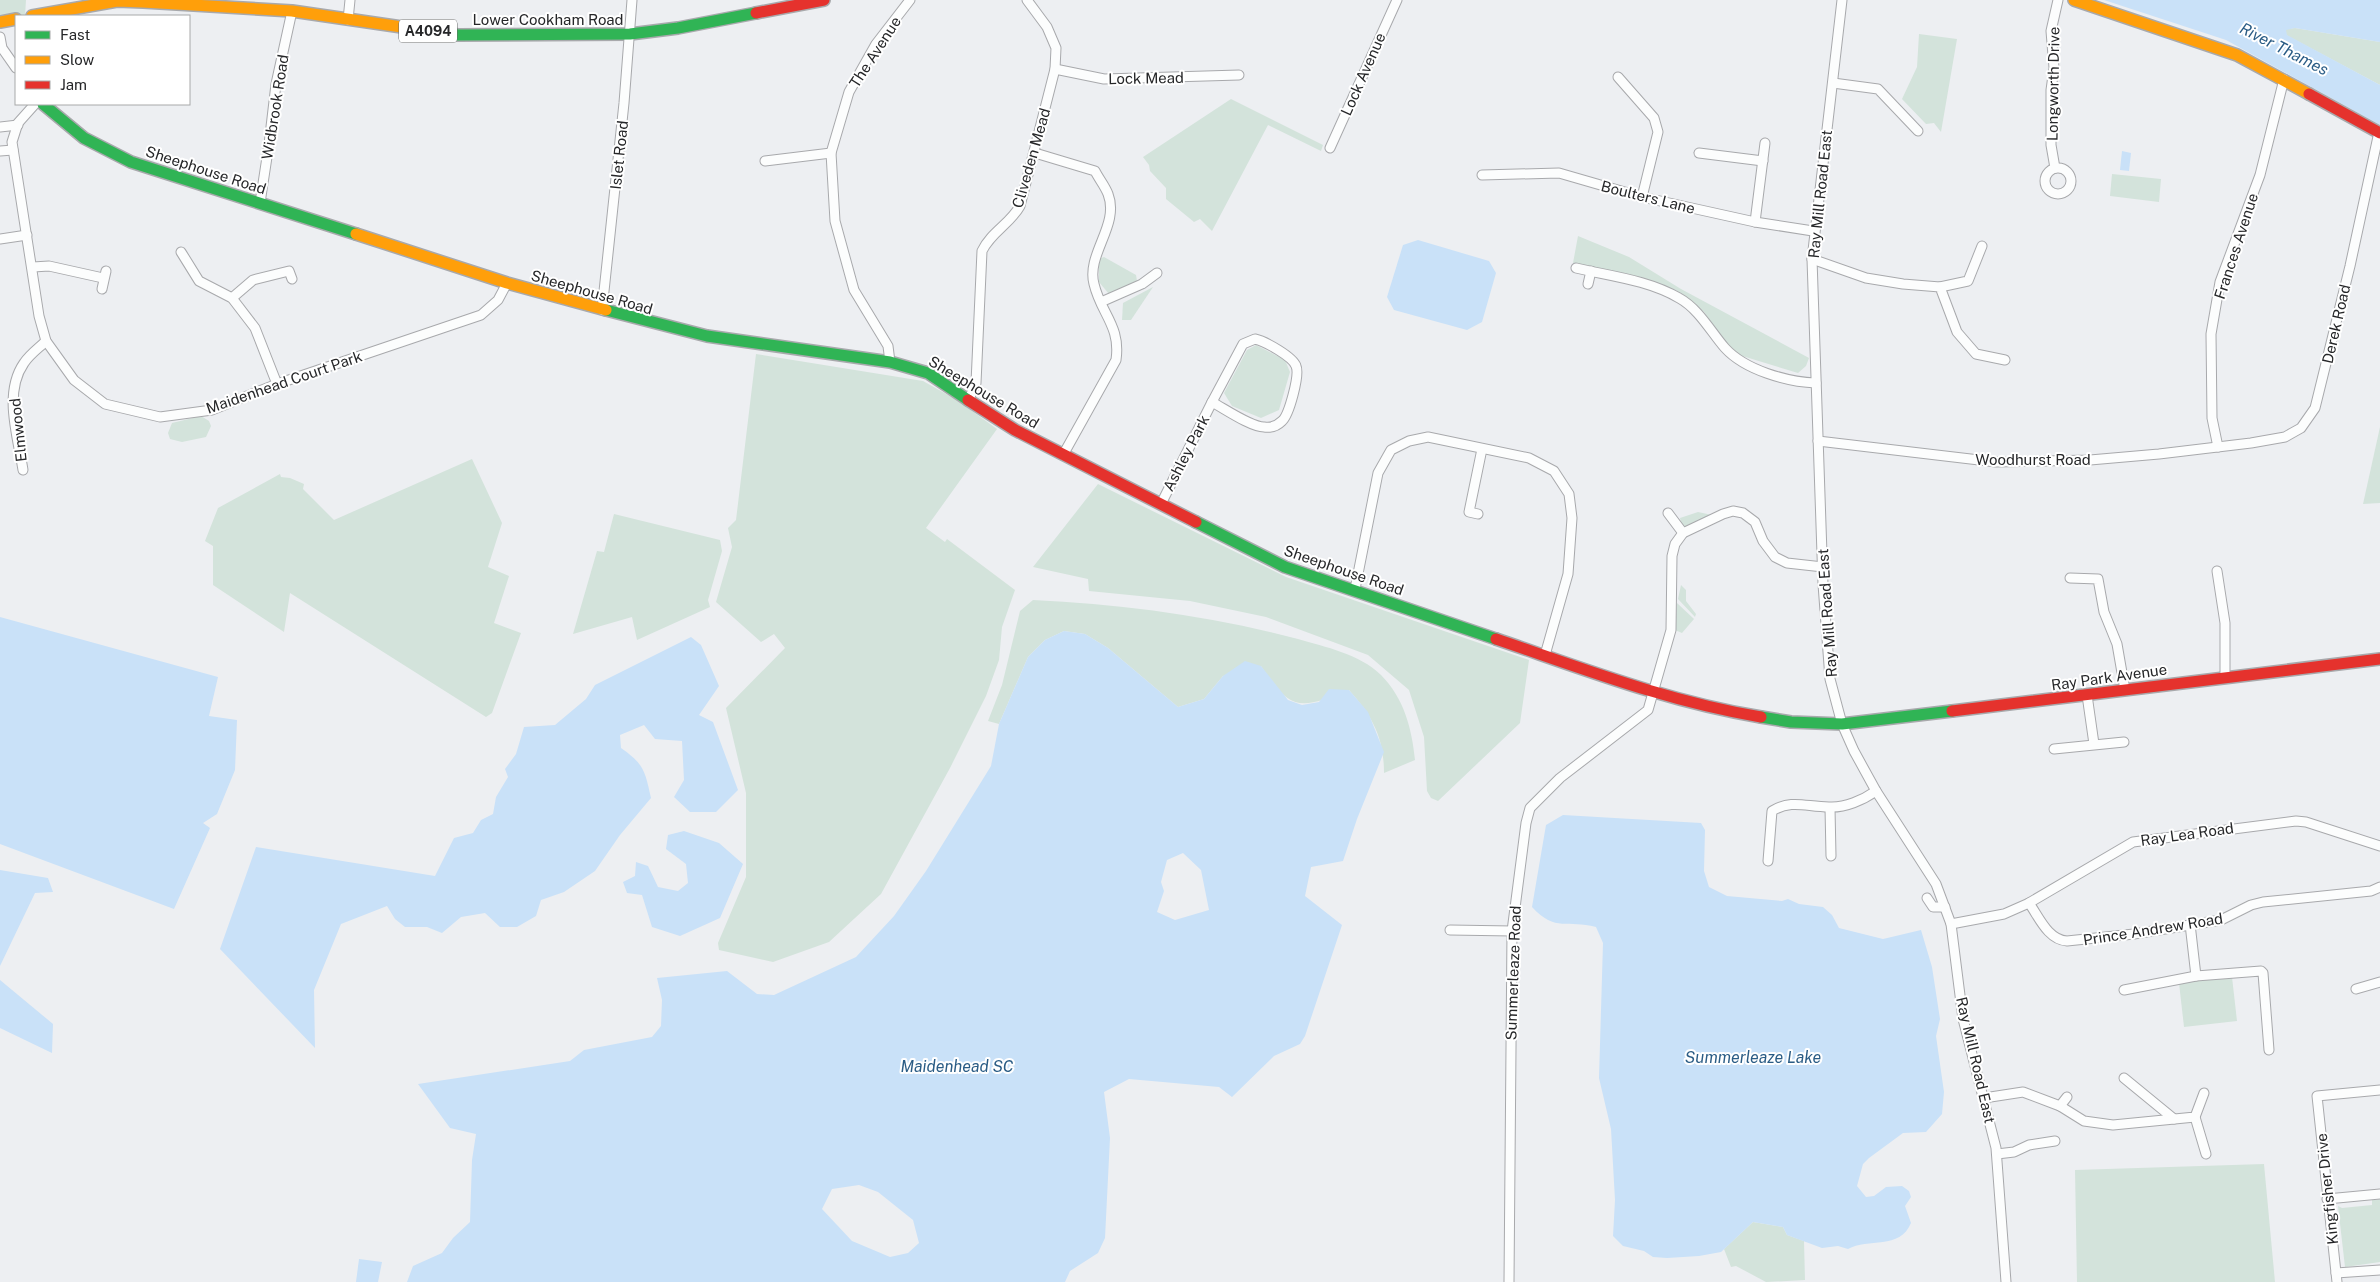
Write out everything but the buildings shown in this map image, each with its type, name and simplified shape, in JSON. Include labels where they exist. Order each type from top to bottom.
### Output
[{"type":"street","points":[[348,20],[350,0]]},
{"type":"street","name":"Islet Road","points":[[602,310],[632,0]]},
{"type":"street","name":"Lower Cookham Road","points":[[38,15],[117,2],[292,11],[458,35],[630,34],[678,28],[824,0]]},
{"type":"street","name":"The Avenue","points":[[890,362],[888,346],[854,290],[835,221],[831,153],[849,92],[876,44],[910,0]]},
{"type":"street","name":"Cliveden Mead","points":[[970,399],[976,383],[982,251],[987,239],[1013,219],[1020,206],[1055,69],[1056,48],[1047,27],[1027,0]]},
{"type":"street","name":"Lock Avenue","points":[[1330,148],[1397,0]]},
{"type":"street","name":"Ray Mill Road East","points":[[1842,0],[1812,258],[1822,567],[1830,679],[1842,724],[1876,791],[1936,884],[1951,924],[1963,1019],[1997,1154],[2006,1282]]},
{"type":"street","name":"Longworth Drive","points":[[2055,168],[2052,145],[2051,90],[2054,68],[2051,31],[2058,0]]},
{"type":"street","points":[[2074,0],[2132,21],[2218,48],[2284,79],[2380,132]]},
{"type":"street","name":"Widbrook Road","points":[[260,203],[276,84],[292,11]]},
{"type":"street","points":[[0,22],[15,19]]},
{"type":"street","points":[[0,37],[2,48],[15,67]]},
{"type":"street","name":"Lock Mead","points":[[1055,69],[1104,80],[1239,75]]},
{"type":"street","points":[[1618,78],[1654,118],[1658,132],[1642,197]]},
{"type":"street","name":"Frances Avenue","points":[[2218,446],[2212,418],[2211,334],[2220,282],[2260,175],[2284,79]]},
{"type":"street","points":[[1832,82],[1878,89],[1918,131]]},
{"type":"street","name":"Maidenhead Court Park","points":[[35,105],[18,125],[12,142],[40,316],[46,341],[74,380],[105,404],[160,417],[212,410],[277,384],[481,315],[498,300],[507,283]]},
{"type":"street","name":"Sheephouse Road","points":[[44,105],[84,138],[131,162],[507,283],[602,310],[707,336],[890,362],[928,374],[970,399],[1015,430],[1063,456],[1285,567],[1355,589],[1654,693],[1712,709],[1791,722],[1842,724]]},
{"type":"street","points":[[0,127],[18,125]]},
{"type":"street","name":"Derek Road","points":[[2218,446],[2285,437],[2301,428],[2315,408],[2350,266],[2380,132]]},
{"type":"street","points":[[1755,222],[1765,143]]},
{"type":"street","points":[[0,151],[13,150]]},
{"type":"street","points":[[765,161],[831,153]]},
{"type":"street","points":[[1034,153],[1095,171],[1109,196],[1110,213],[1095,264],[1093,283],[1116,335],[1118,346],[1116,360],[1063,456]]},
{"type":"street","points":[[1699,153],[1763,161]]},
{"type":"street","name":"Boulters Lane","points":[[1482,175],[1536,172],[1559,173],[1642,197],[1755,222],[1814,231]]},
{"type":"street","points":[[0,239],[27,235]]},
{"type":"street","points":[[1812,258],[1866,278],[1902,284],[1940,287],[1968,281],[1982,246]]},
{"type":"street","points":[[181,252],[199,281],[232,298],[255,328],[277,384]]},
{"type":"street","points":[[33,267],[49,266],[105,274],[102,289]]},
{"type":"street","points":[[1576,268],[1646,284],[1680,298],[1700,317],[1726,349],[1747,366],[1802,382],[1816,383]]},
{"type":"street","points":[[1588,284],[1591,271]]},
{"type":"street","points":[[232,298],[253,280],[293,273]]},
{"type":"street","points":[[1101,302],[1142,284],[1157,273]]},
{"type":"street","points":[[1940,287],[1957,332],[1976,354],[2005,360]]},
{"type":"street","name":"Ashley Park","points":[[1161,504],[1212,402],[1246,342],[1260,340],[1296,364],[1297,380],[1286,415],[1275,426],[1260,427],[1212,402]]},
{"type":"street","name":"Elmwood","points":[[23,470],[13,403],[14,386],[24,362],[46,341]]},
{"type":"street","points":[[1355,589],[1378,473],[1391,450],[1409,441],[1428,437],[1529,458],[1554,471],[1569,494],[1572,518],[1568,574],[1545,655]]},
{"type":"street","name":"Woodhurst Road","points":[[1818,441],[1996,462],[2090,460],[2218,446]]},
{"type":"street","points":[[1471,515],[1482,449]]},
{"type":"street","points":[[1668,513],[1683,533],[1723,514],[1743,513],[1755,522],[1763,541],[1775,557],[1787,563],[1822,567]]},
{"type":"street","name":"Summerleaze Road","points":[[1508,1282],[1512,931],[1526,823],[1530,808],[1560,778],[1648,710],[1671,630],[1672,556],[1676,544],[1683,533]]},
{"type":"street","points":[[2217,571],[2225,623],[2225,676]]},
{"type":"street","points":[[2070,578],[2098,579],[2104,612],[2118,644],[2125,690]]},
{"type":"street","name":"Ray Park Avenue","points":[[1842,724],[2087,695],[2225,676],[2380,659]]},
{"type":"street","points":[[2087,695],[2094,744]]},
{"type":"street","points":[[2054,749],[2124,742]]},
{"type":"street","points":[[1768,861],[1772,811],[1784,804],[1830,808],[1863,800],[1876,791]]},
{"type":"street","points":[[1830,808],[1831,856]]},
{"type":"street","name":"Ray Lea Road","points":[[1951,924],[2004,914],[2029,903],[2117,849],[2142,840],[2296,821],[2306,822],[2380,846]]},
{"type":"street","name":"Prince Andrew Road","points":[[2029,903],[2050,934],[2058,941],[2134,934],[2221,920],[2251,905],[2263,902],[2371,891],[2380,887]]},
{"type":"street","points":[[1927,898],[1933,907],[1945,907]]},
{"type":"street","points":[[2190,924],[2196,976]]},
{"type":"street","points":[[1450,930],[1512,931]]},
{"type":"street","points":[[2124,990],[2196,976],[2257,970],[2263,973],[2268,1050]]},
{"type":"street","points":[[2356,988],[2380,982]]},
{"type":"street","points":[[2124,1078],[2174,1119]]},
{"type":"street","name":"Kingfisher Drive","points":[[2337,1278],[2317,1096],[2380,1090]]},
{"type":"street","points":[[1984,1098],[2023,1092],[2060,1106],[2084,1120],[2113,1125],[2194,1117]]},
{"type":"street","points":[[2204,1093],[2194,1117],[2206,1154]]},
{"type":"street","points":[[2060,1106],[2067,1097]]},
{"type":"street","points":[[1997,1154],[2014,1152],[2029,1145],[2055,1141]]},
{"type":"street","points":[[2327,1199],[2380,1194]]},
{"type":"street","points":[[2337,1278],[2380,1270]]},
{"type":"shaded area","points":[[0,0],[26,0],[25,15],[15,15],[0,24]]},
{"type":"shaded area","points":[[2295,28],[2380,42],[2380,85],[2286,35],[2286,29]]},
{"type":"shaded area","points":[[1919,34],[1957,39],[1941,132],[1934,123],[1926,124],[1902,99],[1917,67]]},
{"type":"shaded area","points":[[1231,99],[1323,145],[1321,151],[1268,125],[1212,231],[1200,219],[1194,222],[1166,199],[1166,188],[1150,171],[1149,165],[1143,157]]},
{"type":"shaded area","points":[[2112,174],[2161,179],[2159,202],[2110,196]]},
{"type":"shaded area","points":[[1578,236],[1629,257],[1681,289],[1809,358],[1806,366],[1798,373],[1739,355],[1725,341],[1704,312],[1676,290],[1636,277],[1573,263]]},
{"type":"shaded area","points":[[1104,257],[1136,275],[1137,281],[1134,285],[1109,294],[1099,282],[1099,259]]},
{"type":"shaded area","points":[[1153,287],[1131,320],[1122,320],[1123,303]]},
{"type":"shaded area","points":[[1256,345],[1285,360],[1290,372],[1279,410],[1261,418],[1232,406],[1224,393],[1247,350]]},
{"type":"shaded area","points":[[756,354],[923,381],[957,400],[997,429],[926,528],[945,542],[947,539],[1015,590],[1002,627],[999,660],[986,696],[950,768],[881,894],[829,942],[773,962],[719,950],[718,943],[746,877],[746,793],[726,708],[785,648],[774,634],[761,642],[716,602],[732,547],[728,528],[736,520]]},
{"type":"shaded area","points":[[201,416],[209,421],[211,426],[206,437],[182,442],[170,439],[168,433],[172,423]]},
{"type":"shaded area","points":[[2380,427],[2380,503],[2363,504]]},
{"type":"shaded area","points":[[472,459],[502,523],[488,567],[509,576],[494,623],[521,633],[492,713],[486,717],[290,593],[284,632],[213,585],[213,546],[205,541],[218,508],[280,474],[281,477],[290,478],[304,484],[303,489],[334,520]]},
{"type":"shaded area","points":[[1098,484],[1286,577],[1529,660],[1520,723],[1438,801],[1431,798],[1427,791],[1424,737],[1409,690],[1368,655],[1266,617],[1190,601],[1089,591],[1088,579],[1033,567]]},
{"type":"shaded area","points":[[1698,512],[1712,515],[1686,528],[1682,526],[1680,518]]},
{"type":"shaded area","points":[[614,514],[720,540],[722,551],[708,600],[710,607],[637,640],[632,617],[573,634],[597,551],[604,552]]},
{"type":"shaded area","points":[[1681,585],[1686,590],[1686,601],[1696,614],[1695,617],[1678,599]]},
{"type":"shaded area","points":[[1033,600],[1166,612],[1265,631],[1331,648],[1353,656],[1381,675],[1396,694],[1406,714],[1415,760],[1384,773],[1382,748],[1375,728],[1364,709],[1349,690],[1319,701],[1298,703],[1289,699],[1281,692],[1261,666],[1223,676],[1204,699],[1178,707],[1108,648],[1085,634],[1064,631],[1045,640],[1028,657],[999,724],[988,721],[1002,685],[1020,611]]},
{"type":"shaded area","points":[[1677,603],[1694,619],[1682,633],[1675,630]]},
{"type":"shaded area","points":[[2232,977],[2237,1021],[2184,1027],[2179,983]]},
{"type":"shaded area","points":[[2264,1164],[2275,1282],[2077,1282],[2075,1170]]},
{"type":"shaded area","points":[[2380,1199],[2380,1262],[2345,1267],[2338,1206],[2342,1208],[2372,1205],[2372,1200]]},
{"type":"shaded area","points":[[1753,1222],[1783,1227],[1787,1235],[1804,1241],[1805,1280],[1766,1282],[1736,1266],[1731,1267],[1724,1249]]},
{"type":"water","name":"River Thames","points":[[2104,0],[2380,0],[2380,42],[2295,28],[2286,30],[2287,35],[2380,85],[2380,125],[2226,40]]},
{"type":"water","points":[[2122,151],[2131,153],[2129,171],[2120,170]]},
{"type":"water","points":[[1418,240],[1489,261],[1496,273],[1482,322],[1467,330],[1394,310],[1387,297],[1403,245]]},
{"type":"water","points":[[0,617],[218,677],[209,716],[237,720],[235,770],[217,814],[203,823],[210,828],[174,909],[0,844]]},
{"type":"water","name":"Maidenhead SC","points":[[1064,631],[1085,634],[1108,648],[1178,707],[1204,699],[1223,676],[1245,661],[1261,666],[1288,700],[1302,705],[1319,702],[1329,689],[1349,690],[1368,712],[1384,752],[1357,819],[1343,861],[1311,867],[1305,896],[1342,925],[1305,1036],[1300,1044],[1274,1056],[1232,1097],[1219,1087],[1129,1079],[1104,1092],[1110,1138],[1105,1238],[1098,1253],[1070,1271],[1065,1282],[407,1282],[413,1266],[442,1253],[453,1238],[470,1222],[472,1160],[476,1134],[450,1128],[418,1084],[570,1061],[584,1050],[652,1037],[661,1026],[662,1000],[657,978],[727,971],[757,994],[774,995],[856,957],[894,916],[926,871],[991,766],[999,724],[1028,657],[1045,640]],"holes":[[[1183,853],[1201,870],[1209,910],[1175,920],[1157,912],[1164,891],[1161,882],[1167,860]],[[859,1185],[878,1192],[913,1220],[919,1243],[908,1253],[890,1257],[852,1241],[822,1209],[832,1189]]]},
{"type":"water","points":[[691,637],[701,645],[719,686],[699,715],[713,722],[738,790],[716,812],[690,812],[674,797],[684,780],[682,741],[655,739],[644,725],[620,735],[621,748],[635,759],[642,769],[651,798],[620,835],[595,871],[564,892],[541,900],[536,916],[517,927],[500,927],[485,913],[461,917],[442,933],[427,927],[405,927],[395,919],[387,906],[341,924],[314,990],[315,1048],[220,949],[256,847],[435,876],[454,838],[473,833],[481,820],[493,814],[496,797],[508,777],[505,769],[516,754],[524,727],[555,725],[586,699],[595,685]]},
{"type":"water","name":"Summerleaze Lake","points":[[1563,815],[1701,823],[1705,830],[1704,871],[1709,887],[1727,896],[1782,901],[1788,899],[1799,904],[1823,907],[1832,915],[1839,928],[1883,939],[1921,930],[1932,967],[1940,1019],[1936,1036],[1944,1092],[1942,1114],[1926,1132],[1903,1133],[1869,1158],[1863,1164],[1857,1186],[1866,1197],[1874,1196],[1886,1187],[1902,1186],[1909,1191],[1911,1197],[1905,1206],[1911,1223],[1899,1237],[1848,1249],[1838,1246],[1822,1248],[1787,1235],[1783,1227],[1753,1222],[1721,1252],[1699,1256],[1667,1258],[1653,1257],[1644,1251],[1623,1246],[1613,1236],[1615,1200],[1611,1129],[1599,1078],[1603,943],[1596,927],[1555,923],[1540,915],[1532,907],[1546,825]]},
{"type":"water","points":[[684,831],[719,843],[743,864],[720,918],[680,936],[652,927],[642,895],[627,893],[623,882],[635,876],[636,862],[648,866],[658,887],[678,891],[688,883],[686,864],[666,849],[668,835]]},
{"type":"water","points":[[0,870],[48,878],[53,892],[35,893],[0,966]]},
{"type":"water","points":[[0,980],[53,1024],[52,1053],[0,1028]]},
{"type":"water","points":[[359,1259],[382,1262],[378,1282],[356,1282]]},
{"type":"traffic: fast","points":[[443,33],[458,35],[630,34],[678,28],[756,13]]},
{"type":"traffic: fast","points":[[44,105],[84,138],[131,162],[356,234]]},
{"type":"traffic: fast","points":[[606,310],[707,336],[890,362],[928,373],[968,400]]},
{"type":"traffic: fast","points":[[1196,522],[1285,567],[1496,639]]},
{"type":"traffic: fast","points":[[1761,717],[1791,722],[1842,724],[1952,711]]},
{"type":"traffic: slow","points":[[2074,0],[2237,55],[2309,94]]},
{"type":"traffic: slow","points":[[38,15],[117,1],[143,2],[292,11],[443,33]]},
{"type":"traffic: slow","points":[[0,22],[15,19]]},
{"type":"traffic: slow","points":[[356,234],[507,283],[606,310]]},
{"type":"traffic: jam","points":[[756,13],[824,0]]},
{"type":"traffic: jam","points":[[2309,94],[2380,133]]},
{"type":"traffic: jam","points":[[968,400],[1015,430],[1196,522]]},
{"type":"traffic: jam","points":[[1496,639],[1660,694],[1727,711],[1761,717]]},
{"type":"traffic: jam","points":[[1952,711],[2380,659]]}]
